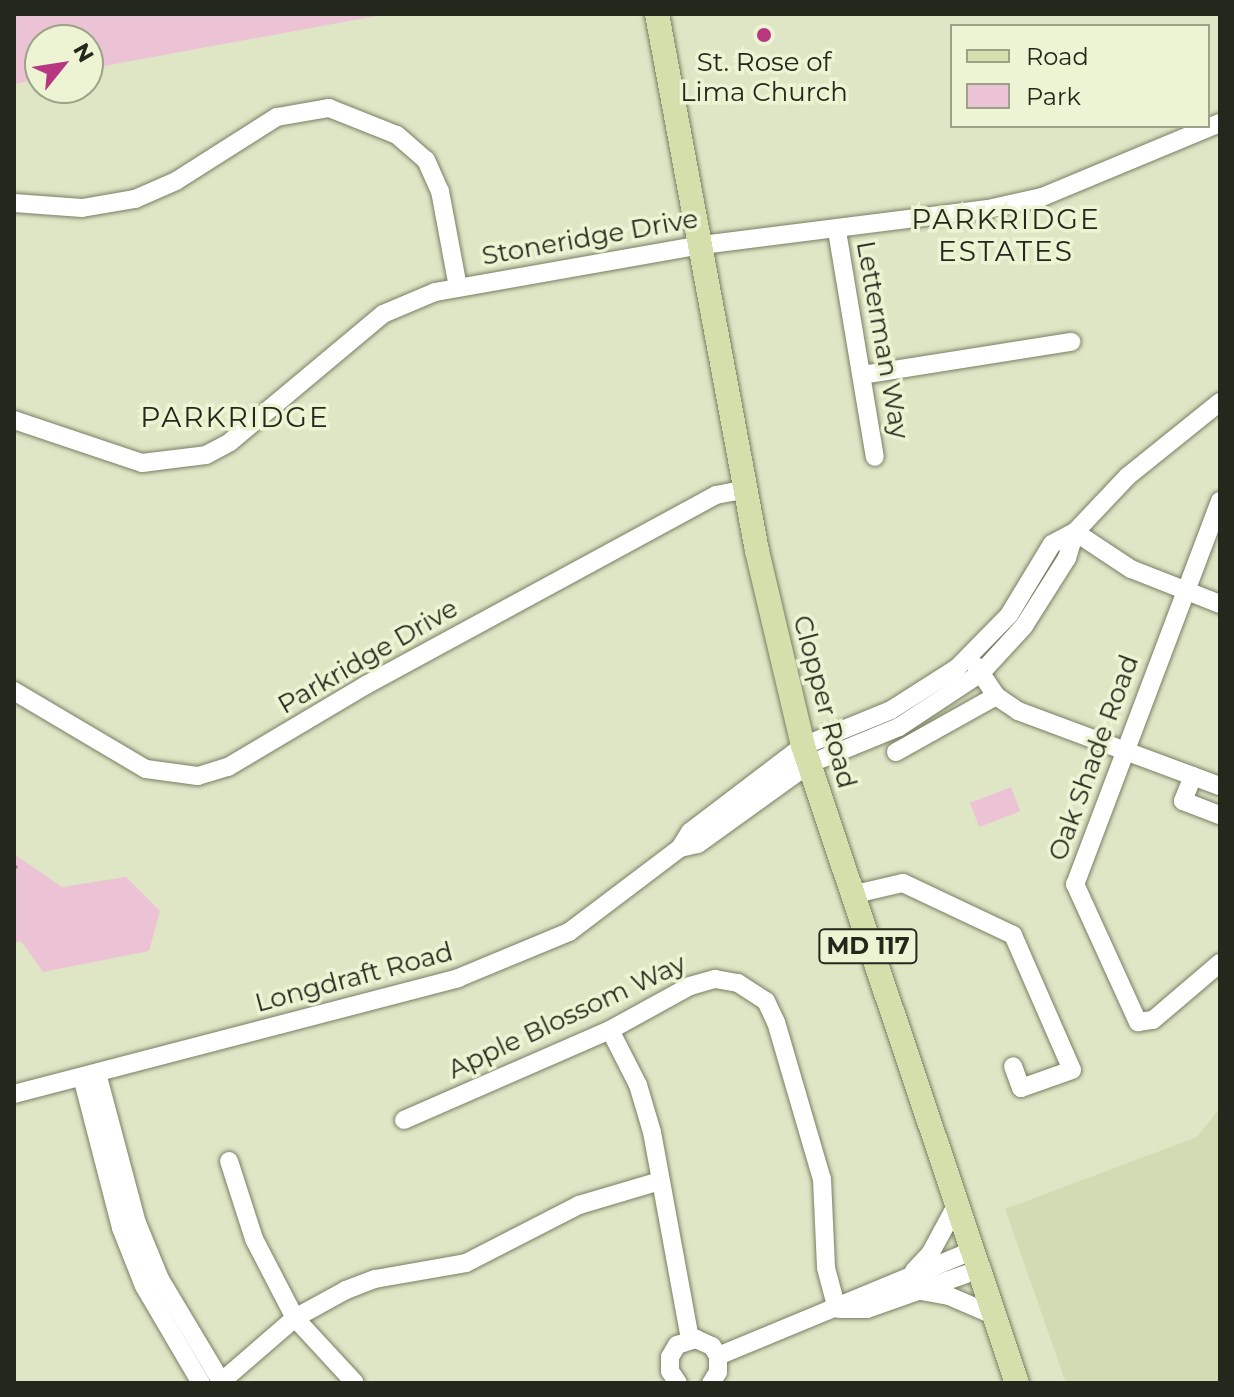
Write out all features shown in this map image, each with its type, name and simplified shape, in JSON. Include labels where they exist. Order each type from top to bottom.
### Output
[{"type":"main road","name":"Clopper Road","points":[[657,14],[746,489],[806,755],[1017,1383]]},
{"type":"street","points":[[14,203],[82,208],[135,199],[176,181],[277,117],[329,108],[397,135],[426,160],[440,191],[458,287]]},
{"type":"street","name":"Stoneridge Drive","points":[[14,420],[142,463],[206,455],[230,442],[383,314],[458,287],[702,245],[837,231],[1042,197],[1208,128]]},
{"type":"street","name":"Letterman Way","points":[[837,231],[875,457]]},
{"type":"street","points":[[862,375],[1071,342]]},
{"type":"street","name":"Longdraft Road","points":[[14,1094],[458,978],[569,932],[680,848],[698,844],[806,755],[891,710],[969,658],[1009,615],[1052,544],[1075,532],[1128,476],[1220,402]]},
{"type":"street","name":"Parkridge Drive","points":[[14,691],[146,769],[198,776],[228,767],[366,685],[716,495],[746,489]]},
{"type":"street","name":"Oak Shade Road","points":[[1220,501],[1123,750],[1075,884],[1129,1010],[1138,1022],[1153,1020],[1220,963]]},
{"type":"street","points":[[1075,532],[1131,569],[1220,604]]},
{"type":"street","name":"Longdraft Road","points":[[806,755],[899,727],[981,673],[1024,626],[1067,558],[1075,532]]},
{"type":"street","points":[[969,658],[996,696],[1018,711],[1220,786]]},
{"type":"street","points":[[896,752],[996,696]]},
{"type":"street","points":[[1193,776],[1183,801],[1220,815]]},
{"type":"street","points":[[851,895],[903,883],[1013,935],[1072,1070],[1021,1088],[1013,1066]]},
{"type":"street","name":"Apple Blossom Way","points":[[404,1120],[610,1030],[690,986],[715,979],[738,983],[766,1001],[822,1179],[826,1268],[837,1309]]},
{"type":"street","points":[[610,1030],[638,1085],[690,1339]]},
{"type":"street","points":[[89,1075],[137,1223],[160,1279],[221,1382],[295,1318],[375,1279],[466,1263],[579,1205],[660,1181]]},
{"type":"street","points":[[89,1075],[127,1243],[158,1313],[201,1383]]},
{"type":"street","points":[[229,1161],[254,1239],[295,1318],[355,1383]]},
{"type":"street","points":[[914,1283],[956,1206]]},
{"type":"street","points":[[718,1356],[837,1309],[975,1261]]},
{"type":"street","points":[[914,1283],[993,1315]]},
{"type":"street","points":[[690,1339],[707,1342],[718,1356],[718,1372],[711,1383]]},
{"type":"street","points":[[678,1383],[670,1357],[690,1339]]},
{"type":"shaded area","points":[[1220,1108],[1220,1383],[1066,1383],[1005,1209],[1197,1137]]},
{"type":"green space","points":[[14,14],[387,14],[104,66],[104,24],[24,24],[24,82],[14,84]]},
{"type":"green space","points":[[1011,787],[1020,811],[979,827],[970,803]]},
{"type":"green space","points":[[14,854],[62,887],[126,877],[160,911],[149,951],[43,972],[21,941],[14,944]]},
{"type":"place","name":"St. Rose of Lima Church","points":[[764,35]]},
{"type":"district","name":"PARKRIDGE ESTATES","points":[[1006,235]]},
{"type":"district","name":"PARKRIDGE","points":[[235,417]]}]
